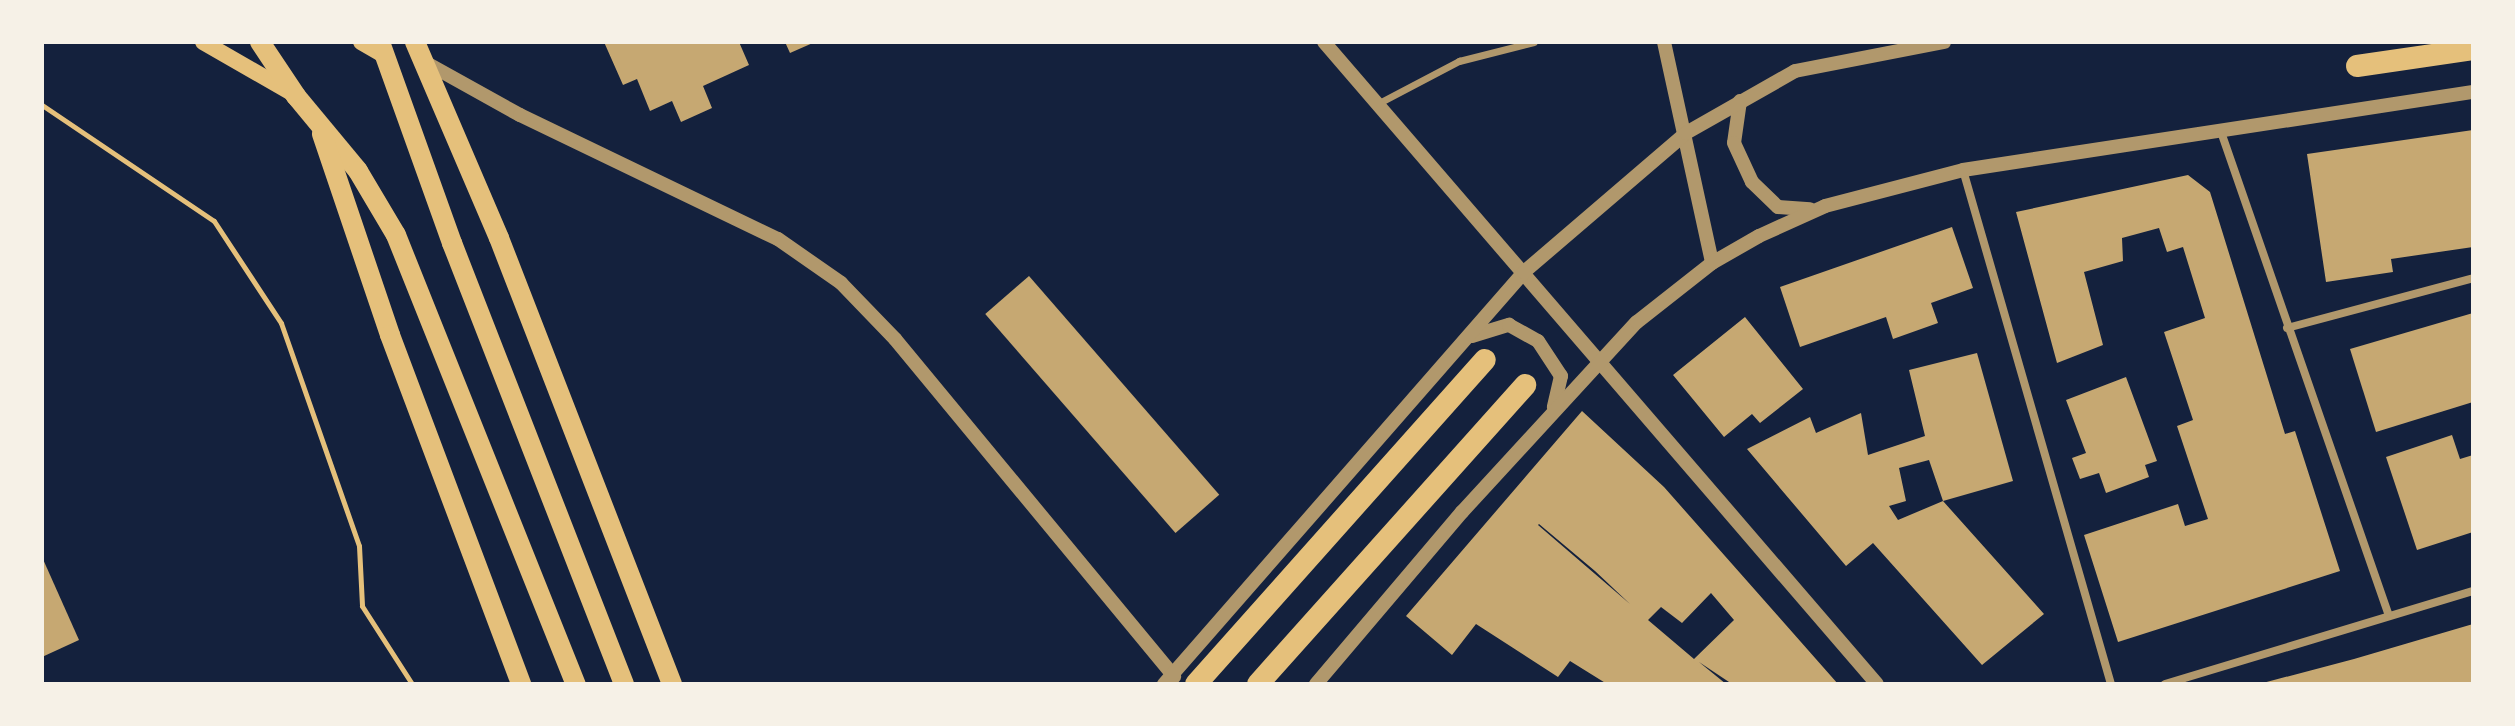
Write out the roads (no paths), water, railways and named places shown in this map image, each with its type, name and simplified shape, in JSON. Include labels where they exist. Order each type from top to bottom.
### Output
[{"type":"highway","points":[[2357,66],[2473,49]]},
{"type":"highway","points":[[1196,684],[1485,360]]},
{"type":"highway","points":[[1258,684],[1525,385]]},
{"type":"main road","points":[[203,42],[296,96]]},
{"type":"main road","points":[[260,42],[296,96],[358,171],[396,235],[576,684]]},
{"type":"main road","points":[[361,42],[383,49],[624,684]]},
{"type":"main road","points":[[418,51],[499,238],[672,684]]},
{"type":"main road","points":[[320,127],[390,335],[521,684]]},
{"type":"street","points":[[1324,42],[1602,361],[1877,684]]},
{"type":"street","points":[[1377,104],[1459,61],[1534,42]]},
{"type":"street","points":[[1664,42],[1712,263]]},
{"type":"street","points":[[418,51],[520,115],[778,239],[841,283],[895,339],[1169,680],[1524,272],[1686,133],[1795,71],[1944,42]]},
{"type":"street","points":[[1740,101],[1734,143],[1763,198],[1778,207],[1799,211],[1963,170],[2473,92]]},
{"type":"street","points":[[2220,129],[2389,616]]},
{"type":"street","points":[[1963,170],[2111,684]]},
{"type":"street","points":[[1316,684],[1551,415],[1637,322],[1712,263],[1825,206]]},
{"type":"street","points":[[2287,328],[2473,278]]},
{"type":"street","points":[[1468,338],[1509,325],[1549,351],[1561,376],[1551,415]]},
{"type":"street","points":[[2165,684],[2473,591]]}]
